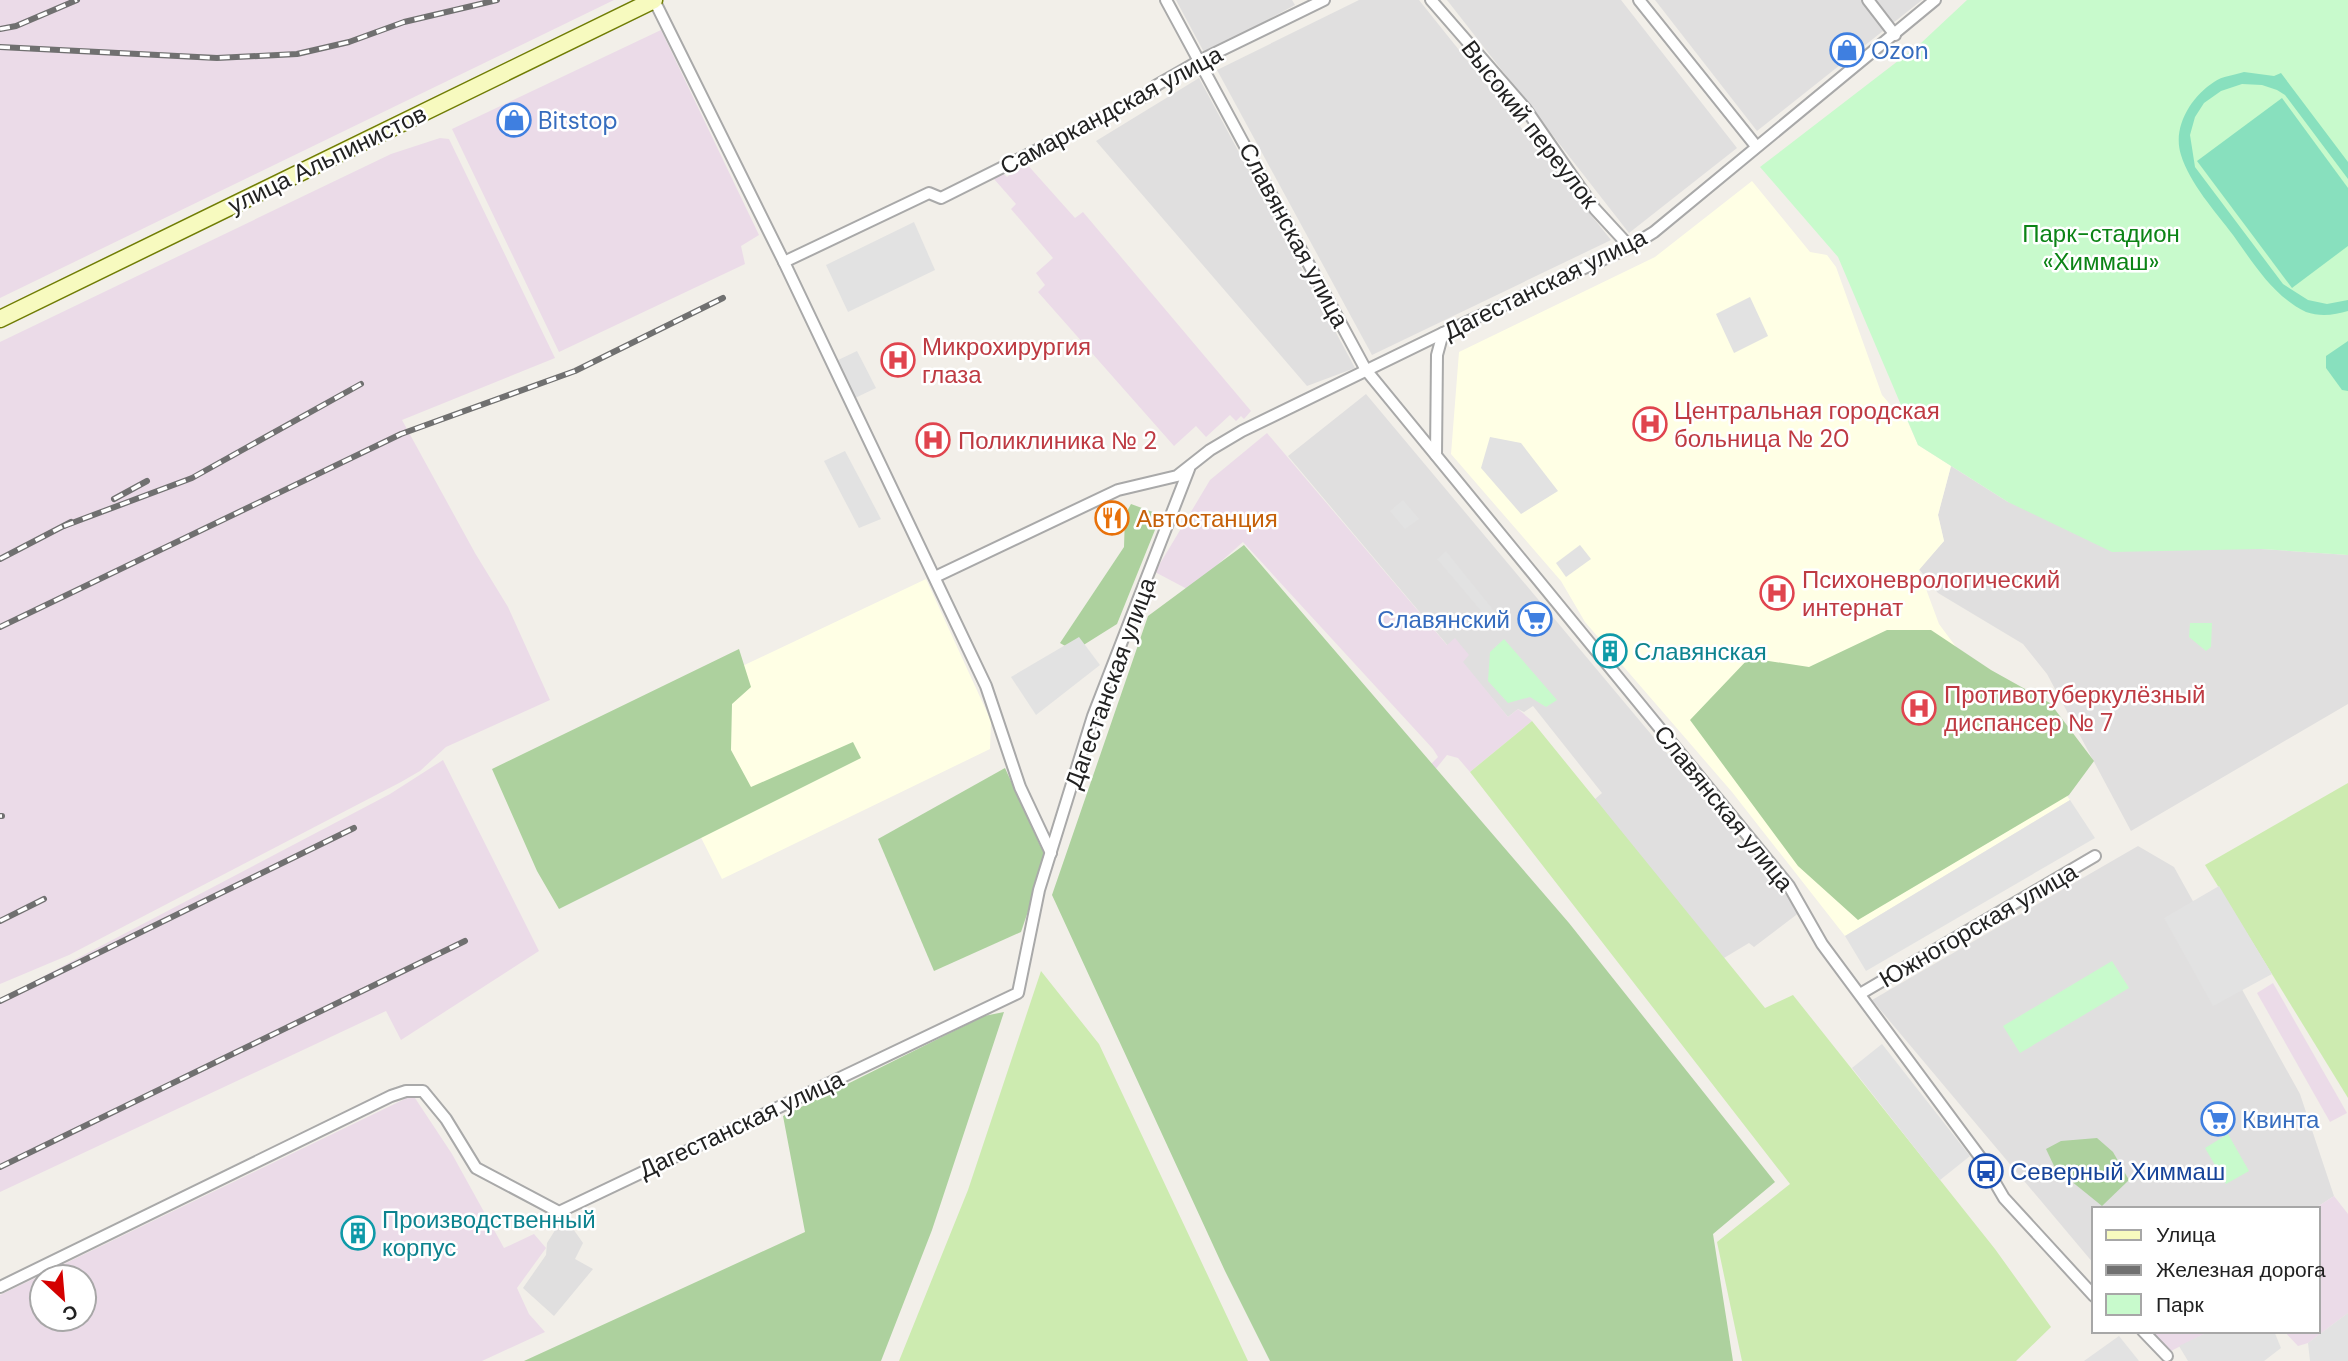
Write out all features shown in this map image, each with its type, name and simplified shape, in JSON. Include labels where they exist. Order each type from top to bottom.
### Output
[{"type":"main road","name":"улица Альпинистов","points":[[0,319],[654,0]]},
{"type":"street","points":[[654,0],[784,262],[986,686],[1020,787],[1051,853]]},
{"type":"street","name":"Славянская улица","points":[[1166,0],[1366,370],[1789,887],[1822,944],[1989,1172],[2004,1198],[2092,1294]]},
{"type":"street","name":"Самаркандская улица","points":[[784,262],[929,193],[941,198],[977,181],[1145,96],[1157,85],[1199,61],[1309,3],[1324,0]]},
{"type":"street","name":"Высокий переулок","points":[[1431,0],[1525,108],[1595,209],[1630,247]]},
{"type":"street","points":[[1639,0],[1756,146]]},
{"type":"street","points":[[1868,0],[1895,35]]},
{"type":"street","name":"Дагестанская улица","points":[[935,577],[1118,490],[1169,479],[1189,469],[1225,440],[1443,333],[1630,247],[1654,232],[1935,0]]},
{"type":"street","points":[[1438,460],[1434,447],[1437,355],[1443,333]]},
{"type":"street","name":"Дагестанская улица","points":[[0,1287],[337,1122],[407,1091],[423,1091],[446,1119],[476,1168],[559,1212],[1018,993],[1039,890],[1093,716],[1189,469]]},
{"type":"street","name":"Южногорская улица","points":[[1860,995],[2095,856]]},
{"type":"street","points":[[2145,1333],[2168,1356]]},
{"type":"shaded area","points":[[0,0],[614,0],[0,298]]},
{"type":"shaded area","points":[[1176,0],[1292,0],[1295,5],[1205,54]]},
{"type":"shaded area","points":[[1359,0],[1419,0],[1611,240],[1372,355],[1217,70]]},
{"type":"shaded area","points":[[1447,0],[1621,0],[1737,148],[1629,233]]},
{"type":"shaded area","points":[[1655,0],[1922,0],[1757,131]]},
{"type":"shaded area","points":[[661,30],[759,235],[741,246],[745,264],[559,352],[452,129]]},
{"type":"shaded area","points":[[1199,78],[1355,368],[1307,386],[1096,141]]},
{"type":"shaded area","points":[[440,138],[449,139],[555,358],[402,420],[508,607],[550,700],[446,747],[420,771],[401,782],[69,955],[0,984],[0,342],[391,154]]},
{"type":"shaded area","points":[[1025,162],[1075,218],[1083,212],[1251,411],[1244,419],[1241,416],[1236,421],[1230,415],[1206,437],[1196,426],[1174,446],[1038,292],[1045,285],[1036,273],[1053,258],[1011,209],[1016,204],[994,179],[1002,172],[1007,177]]},
{"type":"shaded area","points":[[1752,181],[1810,252],[1827,255],[1836,267],[1882,395],[1893,408],[1903,411],[1918,445],[1951,466],[1938,515],[1944,541],[1919,570],[1939,624],[2070,800],[1845,936],[1732,792],[1585,622],[1561,581],[1451,454],[1459,352],[1655,257]]},
{"type":"shaded area","points":[[914,222],[935,270],[848,312],[826,265]]},
{"type":"shaded area","points":[[1750,297],[1768,336],[1734,353],[1716,314]]},
{"type":"shaded area","points":[[857,351],[876,388],[855,398],[836,361]]},
{"type":"shaded area","points":[[1366,394],[1800,912],[1754,947],[1749,943],[1724,958],[1594,800],[1602,793],[1533,706],[1524,712],[1518,709],[1508,717],[1288,456]]},
{"type":"shaded area","points":[[1267,433],[1447,645],[1455,638],[1469,655],[1463,662],[1508,717],[1518,709],[1532,721],[1470,772],[1458,758],[1447,755],[1435,770],[1430,765],[1438,757],[1433,749],[1243,542],[1189,590],[1155,572],[1210,480]]},
{"type":"shaded area","points":[[1490,437],[1521,443],[1558,491],[1521,514],[1481,468]]},
{"type":"shaded area","points":[[845,451],[881,519],[859,528],[824,461]]},
{"type":"shaded area","points":[[1951,466],[2008,502],[2262,549],[2348,555],[2348,704],[2131,831],[2047,674],[2023,644],[1938,593],[1919,569],[1944,541],[1938,515]]},
{"type":"shaded area","points":[[1403,500],[1419,519],[1405,529],[1390,511]]},
{"type":"shaded area","points":[[1580,545],[1591,559],[1566,577],[1556,563]]},
{"type":"shaded area","points":[[1446,551],[1495,612],[1487,618],[1437,559]]},
{"type":"shaded area","points":[[926,579],[991,721],[990,749],[722,879],[639,715]]},
{"type":"shaded area","points":[[1079,637],[1100,665],[1036,715],[1011,677]]},
{"type":"shaded area","points":[[443,760],[539,951],[401,1040],[386,1011],[0,1192],[0,999],[390,794]]},
{"type":"shaded area","points":[[2070,800],[2095,838],[1866,971],[1845,936]]},
{"type":"shaded area","points":[[2138,846],[2174,867],[2300,1094],[2334,1196],[2317,1207],[2092,1207],[2092,1262],[1872,1000]]},
{"type":"shaded area","points":[[2219,886],[2272,974],[2213,1006],[2164,918]]},
{"type":"shaded area","points":[[2273,983],[2347,1113],[2330,1122],[2257,993]]},
{"type":"shaded area","points":[[1882,1044],[1970,1156],[1940,1180],[1852,1068]]},
{"type":"shaded area","points":[[413,1095],[452,1154],[504,1248],[534,1234],[546,1248],[517,1288],[529,1314],[545,1332],[482,1361],[0,1361],[0,1295],[28,1281],[28,1333],[98,1333],[98,1263],[66,1263]]},
{"type":"shaded area","points":[[2334,1196],[2348,1214],[2348,1313],[2308,1343],[2298,1346],[2286,1333],[2320,1333],[2320,1207],[2317,1207]]},
{"type":"shaded area","points":[[564,1216],[583,1243],[575,1259],[593,1269],[554,1316],[523,1288],[546,1255],[547,1243]]},
{"type":"shaded area","points":[[2348,1313],[2348,1361],[2310,1361],[2308,1343]]},
{"type":"shaded area","points":[[2153,1333],[2206,1333],[2169,1352]]},
{"type":"shaded area","points":[[2206,1333],[2275,1333],[2281,1348],[2264,1361],[2188,1361],[2179,1346]]},
{"type":"shaded area","points":[[2119,1336],[2139,1361],[2084,1361]]},
{"type":"green space","name":"Парк-стадион «Химмаш»","points":[[1967,0],[2348,0],[2348,555],[2262,549],[2112,552],[2008,502],[1918,445],[1838,257],[1760,167],[1920,44]]},
{"type":"green space","points":[[2244,72],[2274,76],[2281,73],[2348,162],[2348,179],[2285,95],[2262,85],[2242,84],[2221,91],[2204,103],[2195,117],[2190,135],[2195,167],[2283,284],[2308,300],[2327,304],[2348,300],[2348,311],[2327,315],[2311,314],[2284,297],[2257,268],[2204,197],[2185,166],[2179,134],[2191,104],[2217,80]]},
{"type":"green space","points":[[2282,98],[2348,188],[2348,246],[2292,288],[2197,161]]},
{"type":"green space","points":[[2348,341],[2348,391],[2342,390],[2326,368],[2326,356]]},
{"type":"green space","points":[[1131,504],[1161,515],[1117,624],[1074,651],[1060,643],[1124,547],[1125,515]]},
{"type":"green space","points":[[1244,545],[1569,923],[1775,1182],[1713,1234],[1733,1361],[1270,1361],[1225,1271],[1052,895],[1148,616]]},
{"type":"green space","points":[[2190,623],[2212,623],[2211,647],[2206,651],[2189,637]]},
{"type":"green space","name":"Противотуберкулёзный диспансер № 7","points":[[1887,630],[1931,630],[1991,670],[2050,703],[2094,761],[2069,795],[1858,920],[1798,866],[1690,720],[1749,658],[1809,667]]},
{"type":"green space","points":[[1504,639],[1557,700],[1546,707],[1530,697],[1508,703],[1488,681],[1490,652]]},
{"type":"green space","points":[[739,649],[751,687],[732,704],[731,750],[751,787],[853,742],[861,758],[559,909],[537,871],[492,769]]},
{"type":"green space","points":[[1532,721],[1765,1008],[1793,995],[1995,1249],[2051,1327],[2016,1361],[1742,1361],[1717,1242],[1790,1184],[1470,772]]},
{"type":"green space","points":[[1005,768],[1046,858],[1021,932],[934,971],[878,839]]},
{"type":"green space","points":[[2348,783],[2348,1098],[2205,865]]},
{"type":"green space","points":[[2112,961],[2129,988],[2020,1053],[2003,1026]]},
{"type":"green space","points":[[1041,971],[1099,1044],[1248,1361],[899,1361],[968,1190]]},
{"type":"green space","points":[[1004,1012],[932,1230],[881,1361],[524,1361],[805,1232],[783,1116],[984,1016]]},
{"type":"green space","points":[[2228,1134],[2249,1171],[2226,1184],[2205,1148]]},
{"type":"green space","points":[[2097,1138],[2113,1152],[2129,1180],[2102,1206],[2055,1168],[2046,1149],[2061,1141]]},
{"type":"railway","points":[[0,29],[16,26],[77,0]]},
{"type":"railway","points":[[0,47],[217,58],[297,54],[349,42],[404,22],[497,0]]},
{"type":"railway","points":[[0,627],[401,434],[575,371],[723,298]]},
{"type":"railway","points":[[64,526],[192,478],[361,384]]},
{"type":"railway","points":[[114,499],[147,481]]},
{"type":"railway","points":[[0,559],[71,522]]},
{"type":"railway","points":[[0,1001],[354,828]]},
{"type":"railway","points":[[0,921],[44,899]]},
{"type":"railway","points":[[0,1167],[465,941]]},
{"type":"place","name":"Ozon","points":[[1847,50]]},
{"type":"place","name":"Bitstop","points":[[514,120]]},
{"type":"place","name":"Микрохирургия глаза","points":[[898,360]]},
{"type":"place","name":"Центральная городская больница № 20","points":[[1650,424]]},
{"type":"place","name":"Поликлиника № 2","points":[[933,440]]},
{"type":"place","name":"Автостанция","points":[[1112,518]]},
{"type":"place","name":"Психоневрологический интернат","points":[[1777,593]]},
{"type":"place","name":"Славянский","points":[[1535,619]]},
{"type":"place","name":"Славянская","points":[[1610,651]]},
{"type":"place","name":"Противотуберкулёзный диспансер № 7","points":[[1919,708]]},
{"type":"place","name":"Квинта","points":[[2218,1119]]},
{"type":"place","name":"Северный Химмаш","points":[[1986,1171]]},
{"type":"place","name":"Производственный корпус","points":[[358,1233]]}]
